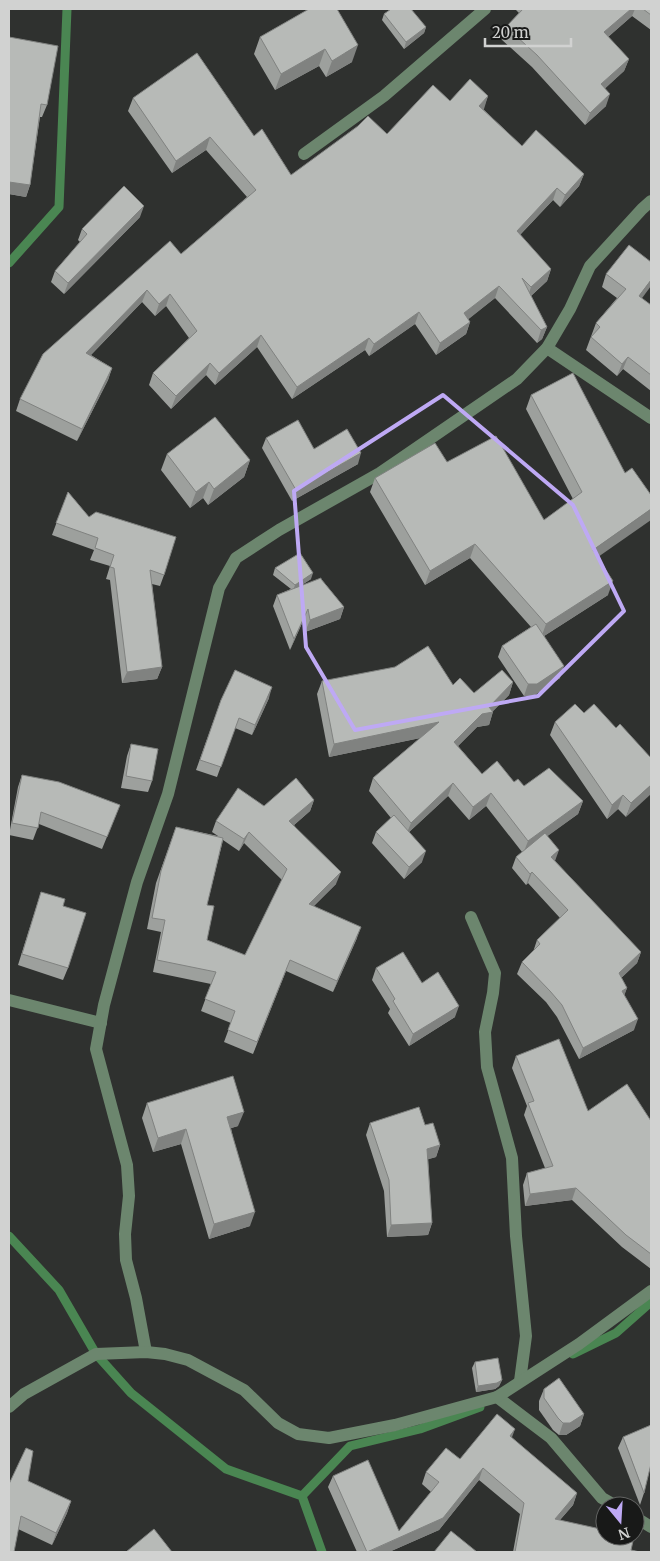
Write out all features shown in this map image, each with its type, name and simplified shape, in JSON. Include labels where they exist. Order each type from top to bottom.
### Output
[{"type":"street","points":[[304,154],[384,96],[484,9]]},
{"type":"street","points":[[146,1352],[136,1298],[126,1260],[125,1234],[129,1196],[127,1165],[96,1049],[104,1005],[138,882],[168,794],[219,588],[236,558],[279,530],[380,473],[517,379],[548,348],[570,309],[590,266],[651,201]]},
{"type":"street","points":[[548,348],[651,418]]},
{"type":"street","points":[[471,918],[495,973],[494,993],[485,1032],[487,1067],[512,1158],[516,1236],[526,1336],[520,1381]]},
{"type":"street","points":[[9,1000],[101,1023]]},
{"type":"street","points":[[9,1407],[24,1394],[96,1354],[146,1352],[165,1354],[188,1360],[244,1390],[278,1423],[298,1434],[329,1438],[395,1425],[497,1396],[579,1344],[651,1291]]},
{"type":"street","points":[[497,1396],[551,1438],[600,1496]]},
{"type":"highlighted area","points":[[443,395],[573,505],[624,611],[538,696],[355,730],[306,647],[294,491]]},
{"type":"building","points":[[309,9],[337,9],[358,45],[332,61],[325,49],[281,74],[260,37]]},
{"type":"building","points":[[391,9],[411,9],[426,27],[406,42],[384,14]]},
{"type":"building","points":[[523,9],[631,9],[604,32],[629,59],[601,84],[610,94],[590,113],[537,55],[506,27]]},
{"type":"building","points":[[643,9],[651,9],[651,15]]},
{"type":"building","points":[[9,37],[58,46],[47,105],[41,104],[30,185],[9,182]]},
{"type":"building","points":[[197,53],[254,136],[262,129],[291,175],[358,126],[368,116],[387,134],[433,85],[450,101],[470,79],[488,96],[479,106],[522,146],[536,130],[584,174],[565,195],[557,188],[517,231],[551,269],[531,287],[522,278],[547,327],[541,330],[499,286],[464,313],[470,322],[440,343],[419,312],[374,344],[369,338],[297,387],[261,335],[219,373],[210,363],[176,396],[153,373],[197,331],[170,294],[159,304],[147,290],[86,353],[112,368],[82,429],[20,399],[43,354],[170,241],[181,254],[256,190],[210,137],[176,161],[133,98]]},
{"type":"building","points":[[124,186],[144,206],[68,283],[55,271],[87,234],[82,229]]},
{"type":"building","points":[[629,245],[651,262],[651,280],[639,296],[651,305],[651,375],[628,357],[622,364],[591,337],[600,327],[596,323],[626,289],[606,274]]},
{"type":"building","points":[[573,373],[625,473],[632,468],[651,495],[651,509],[593,550],[613,581],[546,624],[475,544],[430,571],[375,478],[435,443],[447,462],[496,436],[544,520],[582,492],[531,395]]},
{"type":"building","points":[[215,417],[250,460],[214,489],[209,482],[196,492],[167,454]]},
{"type":"building","points":[[298,420],[314,449],[347,429],[361,453],[296,490],[266,438]]},
{"type":"building","points":[[68,492],[89,517],[96,512],[176,537],[164,575],[150,570],[162,667],[127,672],[114,568],[110,567],[114,555],[95,548],[98,538],[56,523]]},
{"type":"building","points":[[300,553],[313,573],[295,585],[275,568]]},
{"type":"building","points":[[321,578],[344,607],[310,620],[308,609],[294,639],[277,595]]},
{"type":"building","points":[[536,624],[564,666],[537,684],[528,684],[502,646]]},
{"type":"building","points":[[428,646],[453,685],[460,678],[474,693],[502,670],[513,682],[489,707],[493,712],[482,714],[454,742],[482,774],[497,761],[514,782],[518,779],[524,786],[549,768],[583,801],[528,841],[491,793],[473,807],[453,783],[411,823],[373,778],[439,722],[334,744],[322,681],[395,667]]},
{"type":"building","points":[[235,670],[272,687],[255,725],[239,718],[221,767],[200,760],[221,700]]},
{"type":"building","points":[[575,704],[584,713],[594,704],[616,728],[620,724],[651,758],[651,785],[631,803],[623,795],[612,805],[555,722]]},
{"type":"building","points":[[131,744],[158,749],[152,781],[126,776]]},
{"type":"building","points":[[22,775],[59,782],[120,805],[107,837],[41,812],[38,828],[12,823]]},
{"type":"building","points":[[296,778],[314,800],[289,821],[341,872],[309,904],[361,927],[337,981],[290,960],[257,1042],[228,1030],[235,1011],[205,999],[216,972],[157,960],[165,920],[152,918],[161,871],[176,827],[223,838],[207,905],[214,906],[207,940],[245,955],[287,869],[249,832],[244,839],[216,821],[238,788],[264,806]]},
{"type":"building","points":[[394,815],[426,851],[409,867],[376,832]]},
{"type":"building","points":[[545,833],[559,850],[551,857],[641,952],[619,973],[627,988],[622,991],[638,1019],[583,1048],[562,1005],[522,962],[540,944],[537,940],[568,910],[532,872],[530,874],[516,857]]},
{"type":"building","points":[[41,892],[65,899],[63,906],[86,913],[68,968],[22,954]]},
{"type":"building","points":[[403,952],[422,983],[438,972],[459,1006],[413,1034],[376,968]]},
{"type":"building","points":[[559,1039],[588,1111],[627,1084],[651,1121],[651,1254],[626,1235],[576,1188],[530,1194],[527,1173],[553,1166],[528,1103],[534,1101],[516,1056]]},
{"type":"building","points":[[233,1076],[244,1112],[227,1117],[255,1212],[214,1224],[186,1129],[158,1138],[147,1103]]},
{"type":"building","points":[[419,1107],[425,1125],[433,1123],[440,1145],[427,1149],[432,1223],[391,1225],[389,1180],[370,1123]]},
{"type":"building","points":[[498,1358],[502,1380],[497,1383],[478,1386],[475,1362]]},
{"type":"building","points":[[559,1378],[584,1414],[570,1423],[563,1423],[544,1398],[544,1389]]},
{"type":"building","points":[[497,1414],[515,1429],[510,1436],[577,1493],[555,1519],[595,1528],[595,1546],[632,1546],[631,1550],[640,1552],[515,1552],[524,1503],[483,1468],[443,1518],[367,1552],[333,1476],[368,1460],[399,1531],[439,1482],[426,1472],[446,1448],[460,1459]]},
{"type":"building","points":[[651,1425],[651,1464],[644,1493],[623,1437]]},
{"type":"building","points":[[26,1448],[33,1451],[28,1481],[71,1501],[56,1533],[21,1516],[14,1552],[9,1552],[9,1484]]},
{"type":"building","points":[[154,1529],[172,1552],[126,1552]]},
{"type":"building","points":[[451,1531],[477,1552],[434,1552]]},
{"type":"waterway","points":[[9,263],[59,207],[67,9]]},
{"type":"waterway","points":[[9,1236],[59,1290],[96,1354],[131,1393],[226,1469],[302,1496],[322,1552]]},
{"type":"waterway","points":[[573,1354],[616,1333],[651,1302]]},
{"type":"waterway","points":[[302,1496],[350,1446],[420,1429],[480,1407]]}]
